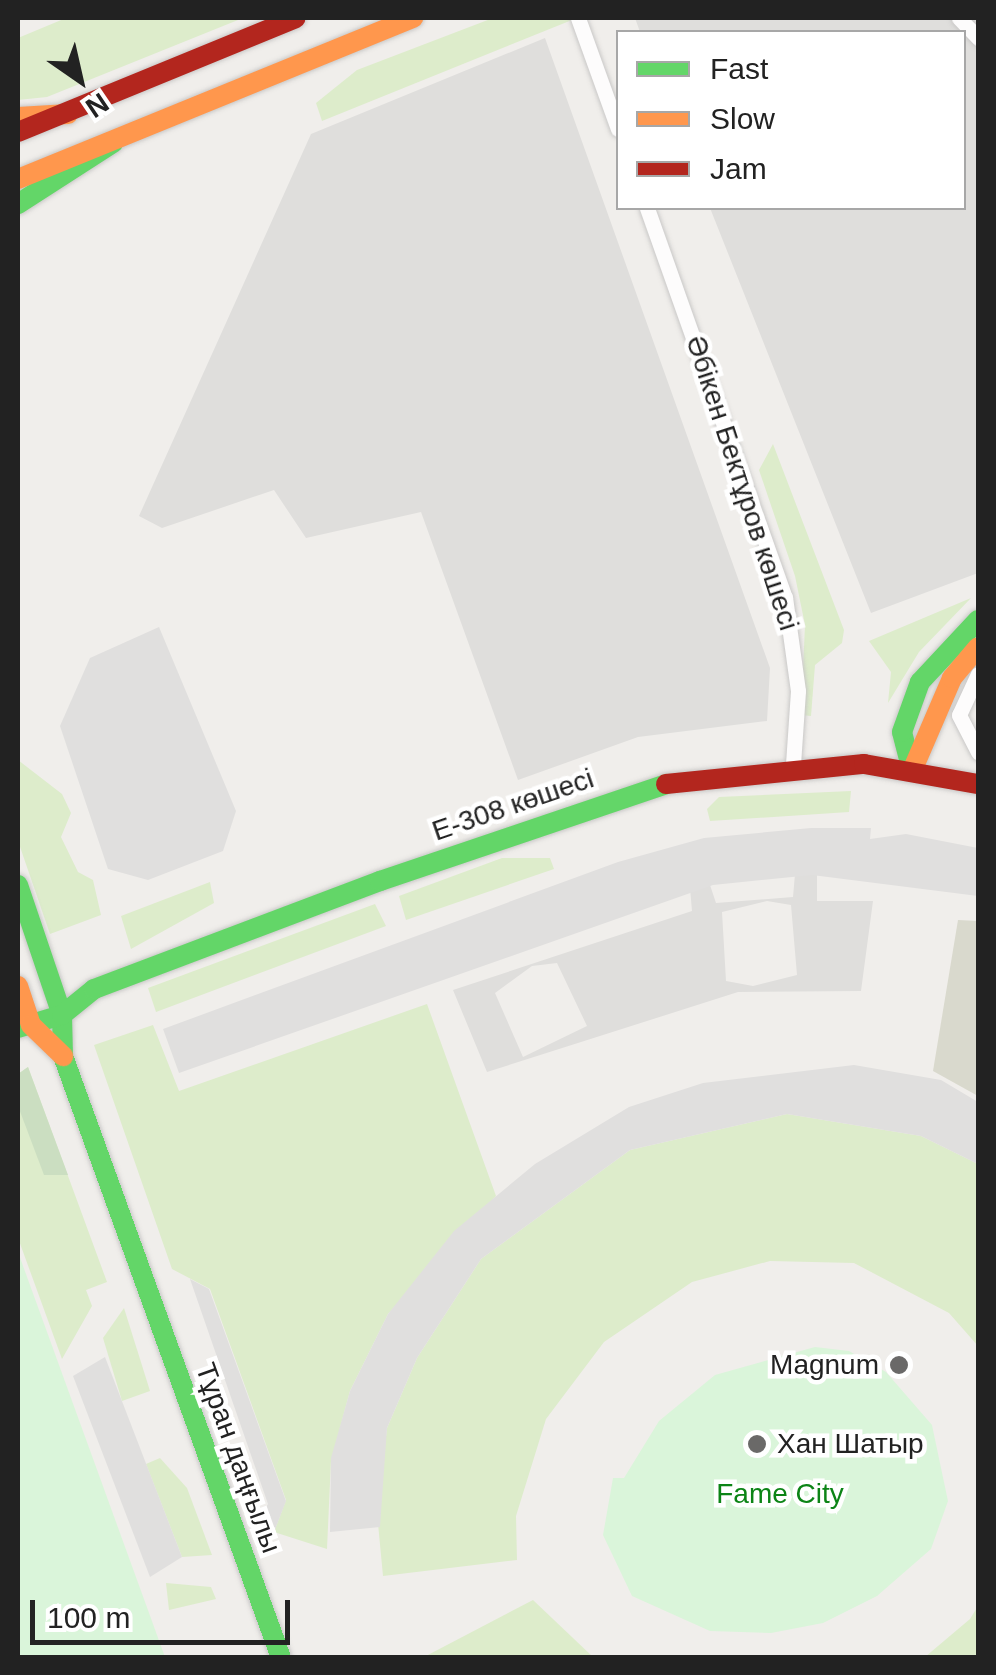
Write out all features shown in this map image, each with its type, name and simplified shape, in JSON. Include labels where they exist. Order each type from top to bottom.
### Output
[{"type":"main road","points":[[18,132],[296,18]]},
{"type":"main road","points":[[18,179],[113,144],[412,18]]},
{"type":"main road","points":[[18,117],[68,114]]},
{"type":"main road","points":[[18,204],[113,144]]},
{"type":"main road","points":[[912,771],[902,732],[920,682],[940,651],[978,620]]},
{"type":"main road","points":[[912,771],[952,678],[978,647]]},
{"type":"main road","name":"Е-308 көшесі","points":[[84,993],[568,812],[678,780],[792,764],[912,771],[978,784]]},
{"type":"main road","name":"Тұран даңғылы","points":[[18,886],[62,1015],[63,1056],[281,1658]]},
{"type":"main road","points":[[19,998],[84,993]]},
{"type":"main road","points":[[24,1027],[62,1015],[84,993]]},
{"type":"main road","name":"Тұран даңғылы","points":[[19,998],[24,1027],[63,1056]]},
{"type":"street","points":[[578,18],[616,122]]},
{"type":"street","points":[[959,18],[978,38]]},
{"type":"street","name":"Әбікен Бектұров көшесі","points":[[648,210],[786,597],[798,691],[792,764]]},
{"type":"street","points":[[978,674],[959,714],[978,752]]},
{"type":"shaded area","points":[[635,18],[978,18],[978,573],[871,613],[711,210],[966,210],[966,30],[639,30]]},
{"type":"shaded area","points":[[545,38],[770,668],[767,721],[638,737],[518,780],[421,512],[306,538],[274,490],[162,528],[139,516],[311,134]]},
{"type":"shaded area","points":[[159,627],[236,811],[223,851],[148,880],[108,869],[60,726],[90,658]]},
{"type":"shaded area","points":[[811,828],[871,828],[870,839],[906,834],[978,848],[978,896],[812,875],[713,885],[179,1073],[163,1029],[618,862],[704,838]]},
{"type":"shaded area","points":[[795,874],[817,874],[817,901],[873,901],[861,991],[738,992],[487,1072],[453,990],[692,911],[690,888],[710,885],[716,903],[793,897]],"holes":[[[767,901],[791,905],[797,975],[753,986],[726,981],[722,912]],[[557,963],[587,1026],[523,1057],[495,993],[532,966]]]},
{"type":"shaded area","points":[[958,920],[978,921],[978,1096],[933,1071]]},
{"type":"shaded area","points":[[854,1065],[941,1080],[978,1102],[978,1164],[921,1136],[787,1114],[630,1150],[481,1259],[417,1358],[387,1428],[380,1527],[330,1532],[331,1458],[350,1391],[388,1314],[454,1231],[535,1164],[629,1107],[703,1083]]},
{"type":"shaded area","points":[[190,1279],[209,1289],[286,1501],[274,1532],[258,1521],[268,1504]]},
{"type":"shaded area","points":[[105,1357],[182,1557],[150,1577],[73,1376]]},
{"type":"green space","points":[[66,18],[243,18],[47,97],[18,100],[18,38]]},
{"type":"green space","points":[[493,18],[572,20],[322,121],[316,103],[357,70]]},
{"type":"green space","points":[[773,444],[844,630],[842,643],[815,665],[811,716],[801,715],[805,625],[795,576],[759,470]]},
{"type":"green space","points":[[971,598],[919,652],[888,703],[891,672],[869,641]]},
{"type":"green space","points":[[18,760],[62,794],[71,813],[61,837],[78,872],[93,880],[101,915],[50,934],[18,841]]},
{"type":"green space","points":[[851,791],[849,812],[710,821],[707,809],[719,797]]},
{"type":"green space","points":[[502,858],[550,858],[554,869],[406,920],[399,896]]},
{"type":"green space","points":[[210,882],[214,903],[131,949],[121,916]]},
{"type":"green space","points":[[375,904],[386,926],[156,1012],[148,988]]},
{"type":"green space","points":[[427,1004],[496,1196],[388,1314],[350,1391],[331,1461],[327,1549],[274,1532],[286,1500],[210,1289],[172,1269],[94,1045],[153,1025],[179,1091]]},
{"type":"green space","points":[[28,1067],[107,1282],[86,1290],[92,1306],[62,1359],[18,1238],[18,1074]]},
{"type":"green space","points":[[28,1067],[68,1175],[44,1175],[18,1106],[18,1074]]},
{"type":"green space","points":[[787,1114],[921,1136],[978,1164],[978,1346],[949,1313],[854,1263],[770,1261],[692,1282],[604,1342],[546,1419],[516,1516],[517,1560],[383,1576],[377,1513],[387,1428],[417,1358],[481,1259],[630,1150]]},
{"type":"green space","points":[[18,1252],[165,1657],[18,1657]]},
{"type":"green space","points":[[124,1308],[150,1391],[122,1401],[103,1338]]},
{"type":"green space","name":"Fame City","points":[[815,1347],[849,1351],[886,1372],[932,1425],[948,1501],[931,1549],[877,1596],[823,1623],[771,1633],[710,1631],[632,1596],[603,1535],[613,1478],[624,1478],[659,1421],[715,1375]]},
{"type":"green space","points":[[160,1458],[187,1488],[212,1555],[182,1557],[146,1464]]},
{"type":"green space","points":[[166,1583],[211,1587],[216,1599],[169,1610]]},
{"type":"green space","points":[[533,1600],[593,1657],[424,1657]]},
{"type":"green space","points":[[978,1606],[978,1657],[925,1657],[970,1619]]},
{"type":"traffic: fast","points":[[18,204],[113,143]]},
{"type":"traffic: fast","points":[[912,771],[902,732],[920,682],[978,620]]},
{"type":"traffic: fast","points":[[18,1028],[62,1015],[94,989],[380,881],[666,784]]},
{"type":"traffic: fast","points":[[18,885],[62,1015],[63,1056],[281,1658]]},
{"type":"traffic: slow","points":[[18,179],[413,18]]},
{"type":"traffic: slow","points":[[18,117],[68,114]]},
{"type":"traffic: slow","points":[[912,771],[952,678],[978,647]]},
{"type":"traffic: slow","points":[[18,986],[31,1025],[63,1056]]},
{"type":"traffic: jam","points":[[18,132],[296,18]]},
{"type":"traffic: jam","points":[[666,784],[864,764],[978,784]]},
{"type":"place","name":"Magnum","points":[[899,1365]]},
{"type":"place","name":"Хан Шатыр","points":[[757,1444]]}]
